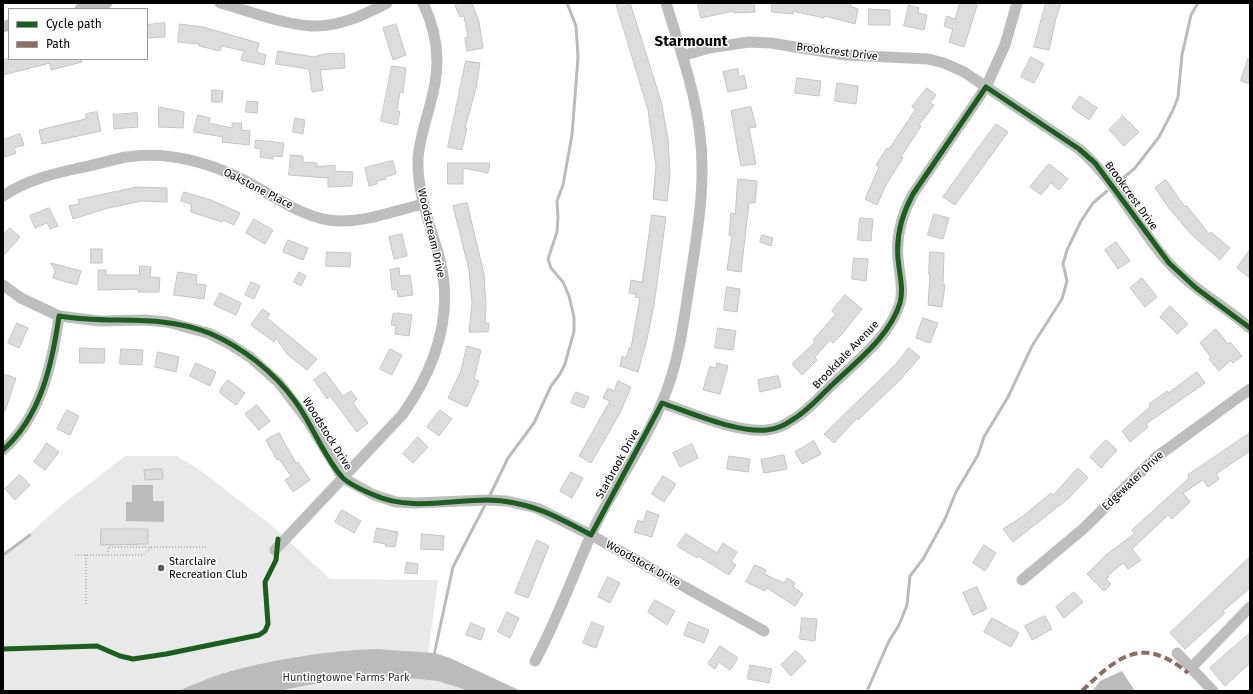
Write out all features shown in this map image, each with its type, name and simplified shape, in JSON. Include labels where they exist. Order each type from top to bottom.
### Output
[{"type":"street","points":[[84,8],[107,3]]},
{"type":"street","points":[[220,3],[295,23],[312,26],[328,25],[358,18],[387,3]]},
{"type":"street","name":"Woodstream Drive","points":[[276,550],[403,414],[419,391],[437,351],[442,325],[444,294],[439,259],[423,204],[418,160],[421,140],[435,84],[437,55],[433,30],[423,3]]},
{"type":"street","name":"Starbrook Drive","points":[[535,662],[553,625],[591,535],[662,403],[674,370],[681,339],[702,198],[703,167],[701,137],[692,89],[666,3]]},
{"type":"street","name":"Brookdale Avenue","points":[[662,403],[738,428],[768,430],[782,426],[806,410],[877,340],[896,315],[900,302],[902,288],[898,241],[900,223],[906,208],[913,194],[986,87],[1005,45],[1017,3]]},
{"type":"street","name":"Brookcrest Drive","points":[[682,56],[709,48],[748,42],[771,43],[845,54],[919,58],[944,63],[955,68],[1079,149],[1095,163],[1106,175],[1169,263],[1196,288],[1250,328]]},
{"type":"street","name":"Oakstone Place","points":[[3,196],[25,183],[43,176],[126,157],[145,155],[185,159],[237,176],[304,212],[327,220],[356,220],[423,204]]},
{"type":"street","name":"Woodstock Drive","points":[[3,284],[26,301],[59,316],[99,321],[145,320],[167,322],[208,333],[228,343],[262,366],[294,400],[343,478],[374,495],[396,502],[415,503],[487,500],[518,503],[537,508],[555,515],[764,631]]},
{"type":"street","points":[[3,450],[21,430],[32,413],[44,386],[51,366],[59,316]]},
{"type":"street","name":"Edgewater Drive","points":[[1022,580],[1083,529],[1155,458],[1250,390]]},
{"type":"street","points":[[1191,668],[1250,607]]},
{"type":"street","points":[[1177,653],[1213,691]]},
{"type":"path","points":[[108,555],[108,547],[206,547]]},
{"type":"path","points":[[75,555],[143,555],[152,547]]},
{"type":"path","points":[[86,555],[86,606]]},
{"type":"green space","name":"Starclaire Recreation Club","points":[[125,456],[177,456],[200,470],[276,529],[330,579],[438,580],[426,669],[521,691],[3,691],[3,557],[63,504]]},
{"type":"shaded area","points":[[132,485],[153,485],[153,501],[164,501],[164,522],[126,521],[126,502],[132,502]]},
{"type":"shaded area","points":[[375,649],[435,653],[450,658],[521,691],[469,691],[438,681],[399,677],[357,676],[277,691],[178,691],[221,674],[258,664],[317,654]]},
{"type":"shaded area","points":[[1122,671],[1135,691],[1092,691],[1100,681]]},
{"type":"building","points":[[459,3],[472,3],[479,22],[483,48],[467,51],[465,38],[468,37],[464,16],[460,17],[455,5]]},
{"type":"building","points":[[616,3],[630,3],[661,101],[668,139],[670,174],[667,201],[653,199],[656,166],[648,110]]},
{"type":"building","points":[[698,3],[754,3],[755,12],[734,13],[734,11],[701,18]]},
{"type":"building","points":[[772,3],[851,3],[850,6],[858,9],[855,24],[825,16],[824,18],[793,11],[793,14],[772,12]]},
{"type":"building","points":[[960,3],[978,3],[964,47],[949,42],[953,29],[944,26],[947,16],[955,19]]},
{"type":"building","points":[[1046,3],[1061,3],[1049,50],[1034,47]]},
{"type":"building","points":[[909,5],[919,8],[918,13],[927,15],[924,30],[904,26]]},
{"type":"building","points":[[869,9],[890,10],[890,25],[869,25]]},
{"type":"building","points":[[165,23],[165,37],[148,38],[148,25]]},
{"type":"building","points":[[180,24],[203,27],[259,43],[257,52],[266,55],[264,65],[241,60],[244,51],[222,46],[220,51],[199,46],[199,44],[178,42]]},
{"type":"building","points":[[396,24],[406,55],[393,60],[383,28]]},
{"type":"building","points":[[278,51],[314,57],[324,54],[344,53],[345,68],[320,70],[323,90],[312,92],[309,69],[276,64]]},
{"type":"building","points":[[1031,57],[1044,64],[1034,83],[1021,77]]},
{"type":"building","points":[[1248,59],[1250,59],[1250,84],[1241,81]]},
{"type":"building","points":[[3,60],[81,60],[82,62],[51,70],[50,63],[3,75]]},
{"type":"building","points":[[466,61],[480,63],[476,88],[465,128],[467,128],[462,150],[448,147]]},
{"type":"building","points":[[392,66],[406,68],[403,93],[400,92],[397,111],[400,112],[397,125],[381,121]]},
{"type":"building","points":[[738,69],[739,77],[744,75],[747,88],[728,92],[723,72]]},
{"type":"building","points":[[797,78],[821,81],[819,96],[795,93]]},
{"type":"building","points":[[837,83],[858,86],[856,104],[835,101]]},
{"type":"building","points":[[927,88],[936,95],[930,103],[934,105],[919,125],[921,126],[901,157],[903,158],[887,183],[877,205],[865,199],[879,167],[876,165],[887,148],[889,149],[916,109],[912,107]]},
{"type":"building","points":[[212,90],[223,91],[222,102],[212,102]]},
{"type":"building","points":[[1080,96],[1097,108],[1089,120],[1072,108]]},
{"type":"building","points":[[247,101],[258,102],[257,113],[246,112]]},
{"type":"building","points":[[159,107],[184,112],[183,128],[159,127]]},
{"type":"building","points":[[751,107],[756,127],[749,128],[756,164],[741,166],[731,111]]},
{"type":"building","points":[[97,112],[101,131],[42,144],[39,130],[86,119],[86,114]]},
{"type":"building","points":[[137,113],[138,127],[114,129],[113,115]]},
{"type":"building","points":[[198,115],[210,118],[209,123],[232,128],[232,123],[242,123],[241,130],[250,131],[249,145],[222,142],[223,137],[194,132]]},
{"type":"building","points":[[1123,116],[1139,132],[1124,146],[1109,130]]},
{"type":"building","points":[[295,118],[305,120],[303,134],[293,132]]},
{"type":"building","points":[[996,124],[1008,132],[955,205],[943,197]]},
{"type":"building","points":[[20,134],[24,145],[14,148],[16,153],[5,157],[3,140]]},
{"type":"building","points":[[256,140],[284,143],[282,157],[273,156],[273,159],[260,157],[261,149],[255,148]]},
{"type":"building","points":[[291,155],[303,156],[303,162],[317,163],[317,167],[335,165],[335,171],[353,172],[352,186],[328,187],[328,178],[289,175]]},
{"type":"building","points":[[393,161],[396,174],[385,177],[386,179],[377,181],[377,184],[369,186],[365,168]]},
{"type":"building","points":[[448,163],[490,163],[488,173],[463,168],[463,184],[448,184]]},
{"type":"building","points":[[1049,164],[1068,179],[1059,190],[1051,183],[1041,195],[1030,187]]},
{"type":"building","points":[[738,179],[757,181],[755,203],[749,203],[741,272],[727,270],[732,236],[729,235],[731,213],[735,214]]},
{"type":"building","points":[[1166,180],[1185,207],[1187,206],[1209,234],[1211,232],[1230,248],[1220,260],[1191,234],[1168,207],[1155,188]]},
{"type":"building","points":[[137,187],[167,188],[167,202],[142,201],[108,208],[73,219],[69,206],[79,204],[78,200]]},
{"type":"building","points":[[184,192],[211,200],[240,213],[234,225],[223,220],[222,222],[191,212],[191,204],[181,201]]},
{"type":"building","points":[[467,203],[484,274],[486,305],[485,323],[489,323],[488,332],[469,332],[472,303],[469,270],[453,206]]},
{"type":"building","points":[[49,208],[58,226],[50,229],[47,223],[35,228],[30,216]]},
{"type":"building","points":[[934,214],[949,218],[943,239],[928,235]]},
{"type":"building","points":[[652,215],[666,217],[654,305],[638,372],[620,366],[622,356],[626,358],[629,348],[631,348],[640,298],[635,297],[636,294],[629,293],[631,280],[642,282]]},
{"type":"building","points":[[860,218],[873,219],[871,241],[858,240]]},
{"type":"building","points":[[254,219],[273,230],[265,244],[246,233]]},
{"type":"building","points":[[10,228],[20,237],[3,256],[3,235]]},
{"type":"building","points":[[402,234],[407,256],[394,259],[389,237]]},
{"type":"building","points":[[762,235],[773,238],[771,246],[760,242]]},
{"type":"building","points":[[288,240],[308,248],[303,260],[283,252]]},
{"type":"building","points":[[1116,242],[1130,261],[1118,269],[1105,250]]},
{"type":"building","points":[[91,249],[102,249],[102,263],[91,263]]},
{"type":"building","points":[[1250,250],[1250,278],[1237,268]]},
{"type":"building","points":[[327,252],[351,253],[350,267],[326,266]]},
{"type":"building","points":[[930,252],[944,253],[943,285],[945,285],[942,307],[928,305]]},
{"type":"building","points":[[854,258],[868,259],[866,281],[852,279]]},
{"type":"building","points":[[51,263],[81,271],[77,285],[53,278],[55,271]]},
{"type":"building","points":[[140,266],[151,267],[150,277],[160,278],[159,292],[138,292],[138,289],[98,290],[98,270],[106,270],[106,275],[139,275]]},
{"type":"building","points":[[399,268],[400,276],[410,275],[413,295],[398,297],[397,289],[392,290],[390,270]]},
{"type":"building","points":[[178,272],[197,275],[196,284],[206,285],[204,299],[174,295]]},
{"type":"building","points":[[299,272],[306,276],[301,286],[294,282]]},
{"type":"building","points":[[1142,278],[1157,297],[1145,307],[1130,288]]},
{"type":"building","points":[[251,282],[260,286],[254,299],[245,295]]},
{"type":"building","points":[[727,287],[740,289],[737,312],[724,310]]},
{"type":"building","points":[[220,293],[241,303],[236,315],[214,305]]},
{"type":"building","points":[[845,295],[862,309],[833,343],[830,340],[815,357],[817,360],[802,375],[792,364],[815,342],[813,340],[836,314],[832,311]]},
{"type":"building","points":[[1170,306],[1188,324],[1177,334],[1160,317]]},
{"type":"building","points":[[263,309],[270,314],[267,318],[317,359],[307,370],[287,354],[276,338],[274,342],[251,325]]},
{"type":"building","points":[[398,313],[412,315],[409,336],[395,334],[396,326],[391,325],[393,314]]},
{"type":"building","points":[[923,318],[938,323],[930,343],[916,338]]},
{"type":"building","points":[[17,323],[28,328],[19,348],[8,343]]},
{"type":"building","points":[[718,328],[736,331],[733,350],[715,348]]},
{"type":"building","points":[[1216,329],[1228,344],[1230,342],[1242,356],[1233,363],[1231,360],[1219,371],[1209,359],[1211,357],[1200,343]]},
{"type":"building","points":[[467,346],[481,350],[474,379],[479,381],[467,407],[448,398],[461,371]]},
{"type":"building","points":[[80,348],[105,349],[104,363],[80,363]]},
{"type":"building","points":[[909,348],[920,357],[900,380],[858,420],[857,418],[834,443],[824,434],[895,365]]},
{"type":"building","points":[[121,349],[143,350],[142,365],[120,364]]},
{"type":"building","points":[[390,349],[402,355],[392,375],[380,369]]},
{"type":"building","points":[[158,352],[179,357],[176,372],[155,367]]},
{"type":"building","points":[[196,363],[216,372],[210,386],[190,376]]},
{"type":"building","points":[[717,363],[728,366],[720,394],[703,390],[710,366],[716,368]]},
{"type":"building","points":[[325,372],[343,396],[351,391],[357,399],[353,403],[368,423],[357,432],[330,396],[327,399],[314,380]]},
{"type":"building","points":[[1197,372],[1205,383],[1146,424],[1148,427],[1130,442],[1122,431],[1150,407],[1149,404],[1167,391],[1168,393]]},
{"type":"building","points":[[3,374],[16,378],[5,411],[3,411]]},
{"type":"building","points":[[778,376],[781,387],[760,392],[758,380]]},
{"type":"building","points":[[228,380],[245,393],[236,405],[220,393],[220,390]]},
{"type":"building","points":[[618,381],[631,387],[620,413],[591,463],[579,456],[610,401],[603,398],[608,388],[614,391]]},
{"type":"building","points":[[576,392],[589,397],[584,408],[571,403]]},
{"type":"building","points":[[257,405],[270,421],[259,430],[245,414]]},
{"type":"building","points":[[67,410],[79,416],[70,435],[57,429]]},
{"type":"building","points":[[440,410],[452,419],[439,436],[427,427]]},
{"type":"building","points":[[279,433],[296,463],[298,462],[310,480],[293,492],[285,480],[291,476],[279,459],[277,460],[266,440]]},
{"type":"building","points":[[1250,433],[1250,451],[1216,474],[1219,479],[1208,487],[1203,480],[1183,493],[1190,502],[1172,519],[1168,515],[1132,549],[1141,560],[1128,569],[1123,563],[1107,576],[1109,577],[1106,579],[1111,584],[1104,591],[1087,574],[1106,555],[1135,533],[1132,530],[1189,478],[1188,475]]},
{"type":"building","points":[[418,437],[428,447],[413,463],[403,454]]},
{"type":"building","points":[[1106,440],[1117,450],[1101,468],[1090,457]]},
{"type":"building","points":[[814,441],[821,454],[802,464],[795,452]]},
{"type":"building","points":[[47,443],[59,452],[45,470],[34,462]]},
{"type":"building","points":[[692,444],[698,458],[680,467],[673,453]]},
{"type":"building","points":[[784,455],[787,469],[764,473],[761,460]]},
{"type":"building","points":[[729,456],[750,459],[748,472],[727,469]]},
{"type":"building","points":[[1078,468],[1088,478],[1069,498],[1013,542],[1003,529],[1023,516],[1051,493],[1053,495]]},
{"type":"building","points":[[162,469],[163,479],[145,480],[144,470]]},
{"type":"building","points":[[571,472],[583,478],[572,498],[560,491]]},
{"type":"building","points":[[20,475],[30,485],[15,500],[5,489]]},
{"type":"building","points":[[663,476],[676,484],[664,502],[652,494]]},
{"type":"building","points":[[342,510],[361,521],[354,533],[335,522]]},
{"type":"building","points":[[647,511],[659,515],[652,537],[634,532],[638,520],[643,522]]},
{"type":"building","points":[[377,528],[398,532],[395,547],[385,546],[386,544],[374,542]]},
{"type":"building","points":[[101,529],[148,529],[148,544],[101,545]]},
{"type":"building","points":[[422,534],[444,536],[443,550],[421,549]]},
{"type":"building","points":[[686,534],[717,553],[723,543],[737,552],[731,562],[736,565],[729,575],[698,556],[697,558],[677,546]]},
{"type":"building","points":[[537,540],[549,546],[528,598],[515,593]]},
{"type":"building","points":[[984,545],[996,553],[985,571],[973,563]]},
{"type":"building","points":[[1250,557],[1250,588],[1223,611],[1225,613],[1185,649],[1170,633]]},
{"type":"building","points":[[407,562],[418,564],[417,574],[405,573]]},
{"type":"building","points":[[755,565],[766,570],[764,574],[784,583],[787,578],[795,583],[793,587],[803,594],[795,606],[767,588],[765,591],[746,582]]},
{"type":"building","points":[[608,577],[620,583],[610,603],[598,597]]},
{"type":"building","points":[[977,587],[987,609],[973,615],[963,593]]},
{"type":"building","points":[[1074,592],[1083,602],[1064,618],[1056,607]]},
{"type":"building","points":[[655,600],[675,611],[667,625],[648,612]]},
{"type":"building","points":[[507,612],[519,618],[510,638],[498,632]]},
{"type":"building","points":[[1045,616],[1052,629],[1032,640],[1025,626]]},
{"type":"building","points":[[802,618],[817,619],[815,641],[800,639]]},
{"type":"building","points":[[992,618],[1019,633],[1011,647],[984,632]]},
{"type":"building","points":[[592,622],[604,627],[596,648],[583,643]]},
{"type":"building","points":[[689,622],[709,630],[704,643],[684,635]]},
{"type":"building","points":[[471,623],[485,629],[481,640],[466,635]]},
{"type":"building","points":[[1250,633],[1250,663],[1225,686],[1210,668]]},
{"type":"building","points":[[720,646],[737,657],[737,660],[730,670],[719,662],[715,669],[708,664]]},
{"type":"building","points":[[796,651],[806,661],[791,676],[781,665]]},
{"type":"building","points":[[750,665],[772,669],[769,683],[748,679]]},
{"type":"waterway","points":[[490,495],[508,458],[534,423],[551,386],[560,374],[565,364],[574,331],[574,317],[569,296],[563,282],[551,268],[548,259],[557,232],[557,201],[563,185],[572,135],[578,57],[576,26],[567,3]]},
{"type":"waterway","points":[[1122,179],[1135,168],[1159,137],[1173,110],[1178,97],[1182,55],[1191,15],[1198,3]]},
{"type":"waterway","points":[[867,691],[907,605],[910,576],[923,559],[945,519],[956,492],[978,455],[984,437],[1008,397],[1032,346],[1062,299],[1067,281],[1063,264],[1067,250],[1081,221],[1093,203],[1107,191]]},
{"type":"waterway","points":[[434,655],[453,567],[485,505]]},
{"type":"waterway","points":[[3,555],[30,535]]},
{"type":"marked path","points":[[1082,691],[1107,668],[1119,660],[1132,655],[1144,653],[1158,655],[1172,661],[1188,673]]},
{"type":"cycle path","points":[[3,450],[27,422],[36,406],[43,389],[53,353],[59,316],[97,320],[134,320],[172,323],[209,333],[233,345],[267,370],[287,390],[301,410],[329,460],[342,477],[352,485],[387,500],[401,503],[430,504],[473,500],[515,503],[529,506],[554,516],[591,535],[662,403],[700,417],[728,425],[755,430],[774,429],[789,422],[809,408],[881,337],[889,326],[900,303],[901,286],[898,241],[906,209],[913,194],[986,87],[1079,149],[1095,163],[1169,263],[1196,288],[1250,328]]},
{"type":"cycle path","points":[[3,649],[97,646],[120,656],[133,659],[166,654],[259,635],[265,631],[268,624],[265,582],[276,560],[278,539]]},
{"type":"place","name":"Starclaire Recreation Club","points":[[161,568]]},
{"type":"district","name":"Starmount","points":[[691,42]]},
{"type":"park label","name":"Huntingtowne Farms Park","points":[[346,678]]}]
